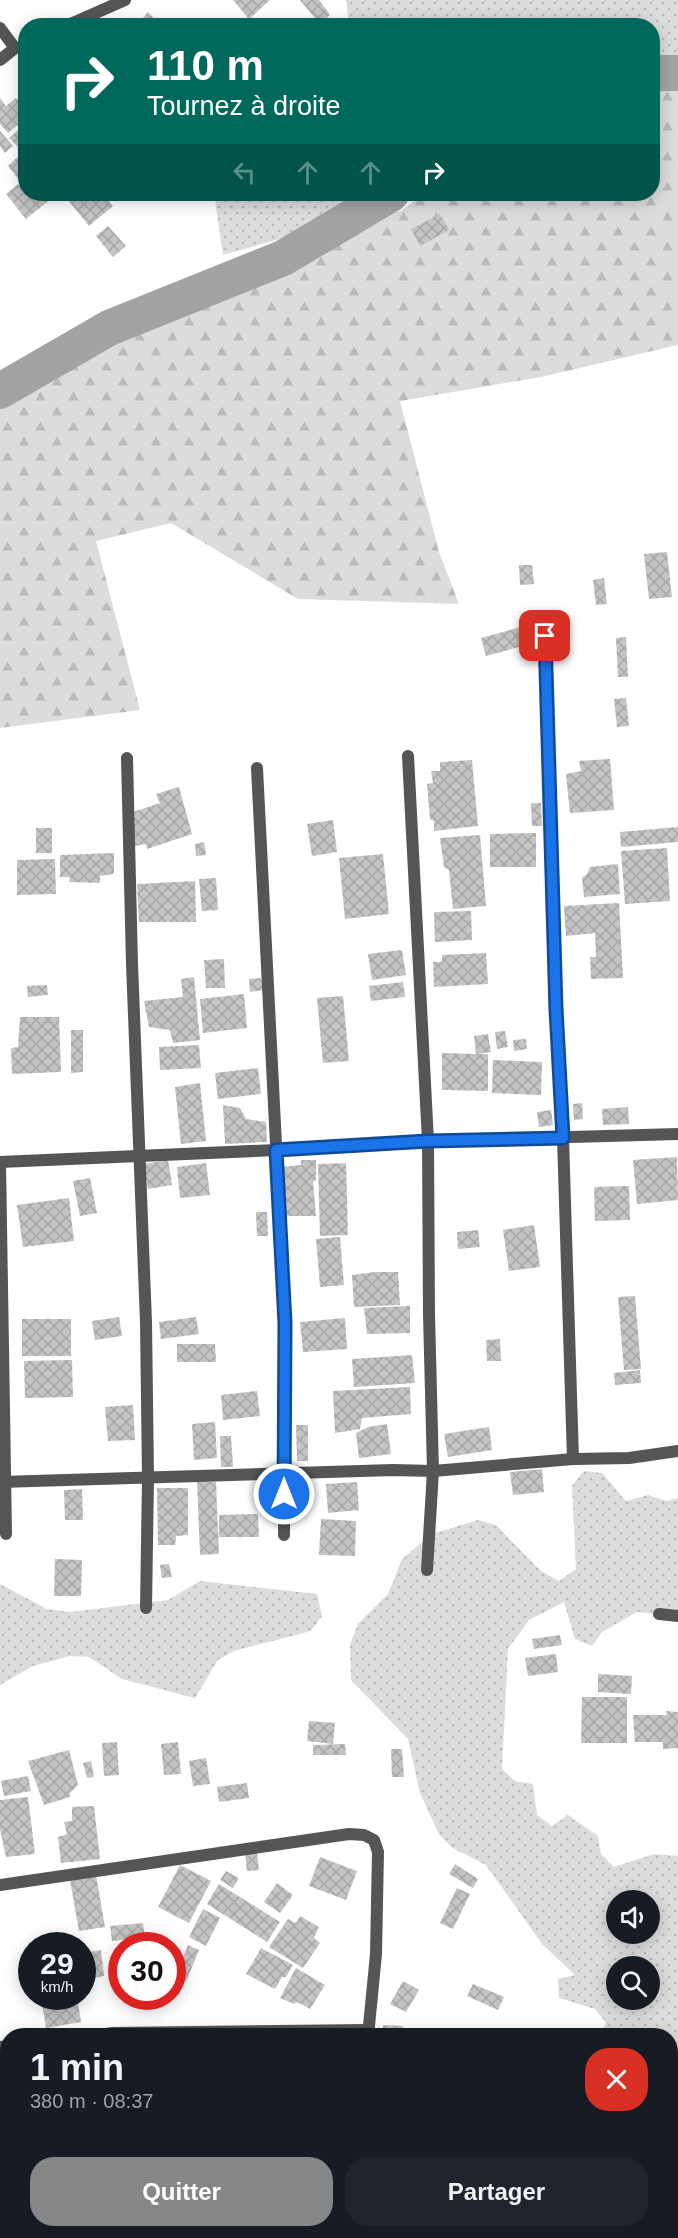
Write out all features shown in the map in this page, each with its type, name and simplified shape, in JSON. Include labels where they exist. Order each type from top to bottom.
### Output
[{"type":"street","points":[[84,18],[125,0]]},
{"type":"street","points":[[0,28],[18,43]]},
{"type":"street","points":[[0,60],[18,46]]},
{"type":"street","points":[[545,636],[573,1459]]},
{"type":"street","points":[[408,756],[428,1141],[433,1471],[427,1570]]},
{"type":"street","points":[[127,758],[146,1322],[148,1478],[146,1608]]},
{"type":"street","points":[[257,768],[285,1323],[284,1535]]},
{"type":"street","points":[[6,1534],[3,1482],[0,1162],[428,1141],[678,1134]]},
{"type":"street","points":[[3,1482],[393,1470],[433,1471],[573,1459],[629,1458],[678,1451]]},
{"type":"street","points":[[659,1614],[678,1616]]},
{"type":"street","points":[[0,1885],[349,1834],[364,1835],[374,1840],[378,1852],[376,1954],[369,2028]]},
{"type":"green space","points":[[346,0],[678,0],[678,56],[660,62],[660,18],[348,18]]},
{"type":"green space","points":[[678,77],[678,345],[541,377],[400,401],[439,552],[459,604],[298,599],[171,523],[96,541],[140,710],[0,728],[0,399],[6,397],[18,381],[229,288],[284,272],[342,231],[402,210],[414,201],[660,201],[660,81]]},
{"type":"green space","points":[[215,201],[361,201],[304,232],[223,255]]},
{"type":"green space","points":[[584,1471],[602,1473],[626,1501],[648,1495],[667,1501],[678,1498],[678,1614],[675,1616],[637,1612],[602,1632],[592,1646],[575,1639],[564,1602],[529,1620],[508,1649],[502,1769],[515,1781],[533,1784],[537,1815],[552,1826],[568,1815],[598,1836],[601,1854],[614,1867],[654,1854],[678,1856],[678,2028],[604,2028],[606,2023],[595,2009],[559,1998],[558,1979],[575,1975],[542,1944],[486,1865],[451,1847],[439,1834],[420,1793],[408,1739],[351,1680],[350,1644],[358,1624],[388,1594],[402,1559],[432,1534],[478,1520],[496,1525],[541,1571],[559,1581],[576,1569],[572,1486]]},
{"type":"green space","points":[[200,1581],[317,1594],[322,1616],[311,1631],[234,1651],[218,1660],[195,1698],[122,1679],[89,1657],[70,1656],[33,1666],[0,1685],[0,1584],[47,1609],[70,1612],[168,1600]]},
{"type":"building","points":[[233,0],[270,0],[250,18]]},
{"type":"building","points":[[300,0],[319,0],[330,15],[327,18],[315,18]]},
{"type":"building","points":[[148,12],[154,18],[143,18]]},
{"type":"building","points":[[0,98],[6,106],[16,98],[18,100],[18,125],[8,133],[0,124]]},
{"type":"building","points":[[18,130],[18,147],[9,138]]},
{"type":"building","points":[[0,131],[13,146],[5,153],[0,146]]},
{"type":"building","points":[[18,157],[18,179],[8,166]]},
{"type":"building","points":[[18,184],[18,201],[48,201],[26,219],[6,194]]},
{"type":"building","points":[[69,201],[109,201],[113,206],[89,226]]},
{"type":"building","points":[[440,214],[449,230],[420,246],[411,229]]},
{"type":"building","points":[[108,226],[126,246],[113,257],[96,236]]},
{"type":"building","points":[[667,552],[672,597],[649,599],[644,554]]},
{"type":"building","points":[[519,565],[532,565],[534,584],[520,585]]},
{"type":"building","points":[[604,578],[607,604],[596,605],[593,580]]},
{"type":"building","points":[[521,627],[526,645],[486,656],[481,638]]},
{"type":"building","points":[[626,637],[628,677],[618,677],[616,638]]},
{"type":"building","points":[[626,698],[629,726],[617,727],[614,699]]},
{"type":"building","points":[[610,759],[614,810],[570,813],[566,774],[581,771],[579,761]]},
{"type":"building","points":[[472,760],[478,826],[434,831],[434,821],[430,819],[427,784],[433,783],[431,771],[440,771],[440,762]]},
{"type":"building","points":[[179,787],[192,834],[147,849],[146,844],[134,846],[133,812],[160,803],[156,794]]},
{"type":"building","points":[[531,803],[541,803],[542,826],[532,826]]},
{"type":"building","points":[[333,820],[337,852],[312,856],[307,824]]},
{"type":"building","points":[[678,827],[678,842],[621,847],[620,832]]},
{"type":"building","points":[[36,828],[52,828],[52,853],[36,853]]},
{"type":"building","points":[[536,833],[536,867],[490,867],[490,834]]},
{"type":"building","points":[[480,835],[486,906],[453,909],[449,870],[444,867],[440,838]]},
{"type":"building","points":[[204,842],[206,855],[196,856],[195,844]]},
{"type":"building","points":[[667,848],[670,901],[625,904],[621,851]]},
{"type":"building","points":[[114,853],[114,874],[100,876],[100,883],[69,882],[70,877],[60,877],[60,855]]},
{"type":"building","points":[[383,854],[389,914],[345,919],[339,858]]},
{"type":"building","points":[[55,859],[56,894],[17,895],[17,860]]},
{"type":"building","points":[[618,864],[620,894],[584,897],[582,878],[590,867]]},
{"type":"building","points":[[216,878],[218,910],[202,911],[199,879]]},
{"type":"building","points":[[195,881],[196,922],[139,922],[137,884]]},
{"type":"building","points":[[619,903],[623,978],[591,979],[590,957],[596,957],[595,933],[566,936],[564,906]]},
{"type":"building","points":[[471,911],[472,940],[435,942],[434,912]]},
{"type":"building","points":[[402,950],[406,975],[372,980],[368,954]]},
{"type":"building","points":[[486,953],[488,984],[434,987],[433,962],[442,962],[442,955]]},
{"type":"building","points":[[224,959],[225,988],[206,988],[204,960]]},
{"type":"building","points":[[194,977],[200,1040],[173,1043],[170,1030],[149,1027],[144,1001],[183,997],[181,979]]},
{"type":"building","points":[[261,978],[263,990],[250,992],[249,979]]},
{"type":"building","points":[[403,982],[405,997],[371,1001],[369,986]]},
{"type":"building","points":[[47,985],[48,995],[28,997],[27,986]]},
{"type":"building","points":[[244,994],[247,1028],[203,1033],[200,999]]},
{"type":"building","points":[[343,996],[349,1061],[323,1063],[317,998]]},
{"type":"building","points":[[20,1017],[59,1017],[61,1072],[12,1074],[11,1048],[18,1047]]},
{"type":"building","points":[[71,1030],[83,1030],[83,1072],[71,1073]]},
{"type":"building","points":[[505,1031],[508,1047],[497,1049],[495,1032]]},
{"type":"building","points":[[488,1034],[491,1052],[476,1054],[474,1036]]},
{"type":"building","points":[[526,1039],[527,1049],[514,1051],[513,1040]]},
{"type":"building","points":[[199,1045],[201,1068],[160,1070],[159,1047]]},
{"type":"building","points":[[442,1053],[488,1054],[488,1091],[442,1090]]},
{"type":"building","points":[[493,1060],[542,1062],[541,1095],[492,1093]]},
{"type":"building","points":[[258,1068],[261,1094],[218,1099],[215,1073]]},
{"type":"building","points":[[200,1083],[206,1141],[181,1144],[175,1087]]},
{"type":"building","points":[[582,1103],[583,1119],[574,1120],[573,1104]]},
{"type":"building","points":[[223,1105],[240,1108],[246,1119],[266,1122],[267,1142],[225,1144]]},
{"type":"building","points":[[628,1107],[629,1124],[603,1125],[602,1109]]},
{"type":"building","points":[[551,1110],[553,1125],[539,1127],[537,1112]]},
{"type":"building","points":[[677,1157],[678,1200],[637,1204],[633,1160]]},
{"type":"building","points":[[168,1160],[172,1185],[148,1189],[144,1164]]},
{"type":"building","points":[[301,1160],[316,1160],[316,1180],[313,1182],[316,1216],[285,1216],[281,1167],[301,1165]]},
{"type":"building","points":[[206,1163],[210,1195],[180,1198],[177,1167]]},
{"type":"building","points":[[346,1163],[348,1235],[320,1236],[318,1164]]},
{"type":"building","points":[[90,1178],[97,1213],[80,1216],[73,1181]]},
{"type":"building","points":[[629,1186],[630,1220],[595,1221],[594,1187]]},
{"type":"building","points":[[69,1198],[74,1241],[23,1247],[17,1205]]},
{"type":"building","points":[[256,1212],[267,1212],[268,1236],[257,1236]]},
{"type":"building","points":[[534,1225],[540,1267],[509,1271],[503,1230]]},
{"type":"building","points":[[478,1230],[480,1247],[458,1249],[457,1232]]},
{"type":"building","points":[[340,1237],[344,1285],[320,1287],[316,1239]]},
{"type":"building","points":[[398,1272],[400,1305],[354,1307],[352,1275]]},
{"type":"building","points":[[635,1296],[641,1369],[624,1370],[618,1297]]},
{"type":"building","points":[[410,1306],[410,1333],[367,1334],[364,1308]]},
{"type":"building","points":[[119,1317],[122,1336],[95,1340],[92,1321]]},
{"type":"building","points":[[196,1317],[199,1334],[161,1339],[159,1322]]},
{"type":"building","points":[[345,1318],[347,1349],[303,1352],[300,1322]]},
{"type":"building","points":[[22,1319],[71,1319],[71,1356],[22,1356]]},
{"type":"building","points":[[500,1339],[501,1361],[487,1361],[486,1340]]},
{"type":"building","points":[[177,1344],[215,1344],[216,1362],[177,1362]]},
{"type":"building","points":[[412,1355],[415,1383],[354,1387],[352,1359]]},
{"type":"building","points":[[72,1360],[73,1397],[25,1398],[24,1361]]},
{"type":"building","points":[[640,1370],[641,1383],[615,1385],[614,1373]]},
{"type":"building","points":[[410,1387],[411,1414],[362,1418],[360,1429],[335,1433],[333,1391]]},
{"type":"building","points":[[257,1391],[260,1416],[223,1420],[221,1395]]},
{"type":"building","points":[[133,1405],[135,1440],[108,1441],[105,1407]]},
{"type":"building","points":[[215,1422],[217,1458],[194,1460],[192,1424]]},
{"type":"building","points":[[387,1424],[391,1454],[359,1458],[356,1433],[368,1427]]},
{"type":"building","points":[[296,1425],[308,1425],[308,1461],[297,1461]]},
{"type":"building","points":[[489,1427],[492,1450],[448,1457],[444,1434]]},
{"type":"building","points":[[220,1436],[231,1436],[233,1467],[221,1467]]},
{"type":"building","points":[[542,1469],[544,1492],[513,1495],[510,1472]]},
{"type":"building","points":[[197,1482],[216,1482],[219,1554],[200,1555]]},
{"type":"building","points":[[357,1482],[359,1510],[328,1513],[326,1484]]},
{"type":"building","points":[[157,1488],[188,1488],[188,1535],[176,1536],[175,1545],[158,1545]]},
{"type":"building","points":[[82,1489],[83,1520],[65,1520],[64,1490]]},
{"type":"building","points":[[258,1514],[259,1537],[219,1537],[219,1515]]},
{"type":"building","points":[[321,1519],[356,1521],[355,1556],[319,1555]]},
{"type":"building","points":[[55,1559],[82,1560],[81,1596],[54,1596]]},
{"type":"building","points":[[169,1564],[172,1577],[162,1578],[160,1565]]},
{"type":"building","points":[[560,1635],[562,1645],[534,1649],[532,1639]]},
{"type":"building","points":[[556,1654],[558,1672],[528,1676],[525,1658]]},
{"type":"building","points":[[598,1674],[632,1676],[631,1694],[598,1692]]},
{"type":"building","points":[[582,1697],[627,1697],[627,1743],[581,1743]]},
{"type":"building","points":[[666,1711],[678,1712],[678,1748],[663,1749],[663,1742],[635,1742],[633,1715],[667,1715]]},
{"type":"building","points":[[309,1721],[335,1723],[333,1744],[307,1741]]},
{"type":"building","points":[[117,1742],[119,1775],[104,1776],[102,1743]]},
{"type":"building","points":[[178,1742],[181,1774],[164,1775],[161,1744]]},
{"type":"building","points":[[345,1744],[346,1755],[313,1755],[313,1745]]},
{"type":"building","points":[[391,1749],[402,1749],[404,1777],[392,1777]]},
{"type":"building","points":[[69,1750],[78,1785],[70,1793],[70,1797],[44,1805],[28,1761]]},
{"type":"building","points":[[206,1758],[210,1784],[193,1786],[189,1761]]},
{"type":"building","points":[[91,1761],[94,1777],[87,1778],[83,1763]]},
{"type":"building","points":[[28,1776],[31,1791],[4,1796],[1,1781]]},
{"type":"building","points":[[247,1783],[249,1798],[219,1802],[217,1787]]},
{"type":"building","points":[[28,1797],[35,1854],[6,1857],[0,1829],[0,1800]]},
{"type":"building","points":[[94,1806],[100,1859],[61,1863],[58,1837],[67,1834],[64,1822],[72,1821],[72,1807]]},
{"type":"building","points":[[257,1852],[259,1870],[247,1871],[245,1853]]},
{"type":"building","points":[[320,1857],[357,1871],[346,1900],[309,1886]]},
{"type":"building","points":[[455,1864],[478,1879],[473,1888],[449,1874]]},
{"type":"building","points":[[180,1865],[211,1881],[189,1923],[158,1907]]},
{"type":"building","points":[[226,1871],[239,1878],[233,1888],[220,1880]]},
{"type":"building","points":[[96,1875],[105,1927],[79,1931],[70,1880]]},
{"type":"building","points":[[277,1883],[293,1895],[280,1913],[264,1902]]},
{"type":"building","points":[[219,1884],[280,1922],[267,1942],[207,1904]]},
{"type":"building","points":[[457,1888],[470,1894],[453,1929],[440,1923]]},
{"type":"building","points":[[203,1909],[220,1918],[206,1946],[189,1937]]},
{"type":"building","points":[[300,1916],[319,1927],[314,1938],[320,1943],[303,1968],[269,1947],[288,1919],[296,1923]]},
{"type":"building","points":[[143,1923],[144,1932],[111,1932],[110,1926]]},
{"type":"building","points":[[188,1945],[199,1950],[186,1982]]},
{"type":"building","points":[[261,1948],[293,1965],[275,1989],[246,1974]]},
{"type":"building","points":[[101,1950],[104,1976],[96,1977],[96,1951]]},
{"type":"building","points":[[296,1968],[325,1985],[310,2009],[297,2002],[294,2004],[280,1998]]},
{"type":"building","points":[[403,1981],[419,1990],[406,2012],[390,2004]]},
{"type":"building","points":[[473,1984],[504,1997],[498,2010],[467,1996]]},
{"type":"building","points":[[43,2010],[79,2010],[81,2022],[46,2028]]},
{"type":"building","points":[[383,2025],[403,2026],[403,2028],[383,2028]]},
{"type":"waterway","points":[[660,73],[678,73]]},
{"type":"waterway","points":[[0,391],[109,328],[283,258],[379,201]]},
{"type":"route","points":[[284,1494],[285,1323],[276,1150],[428,1141],[563,1138],[556,1009],[545,636]]}]
